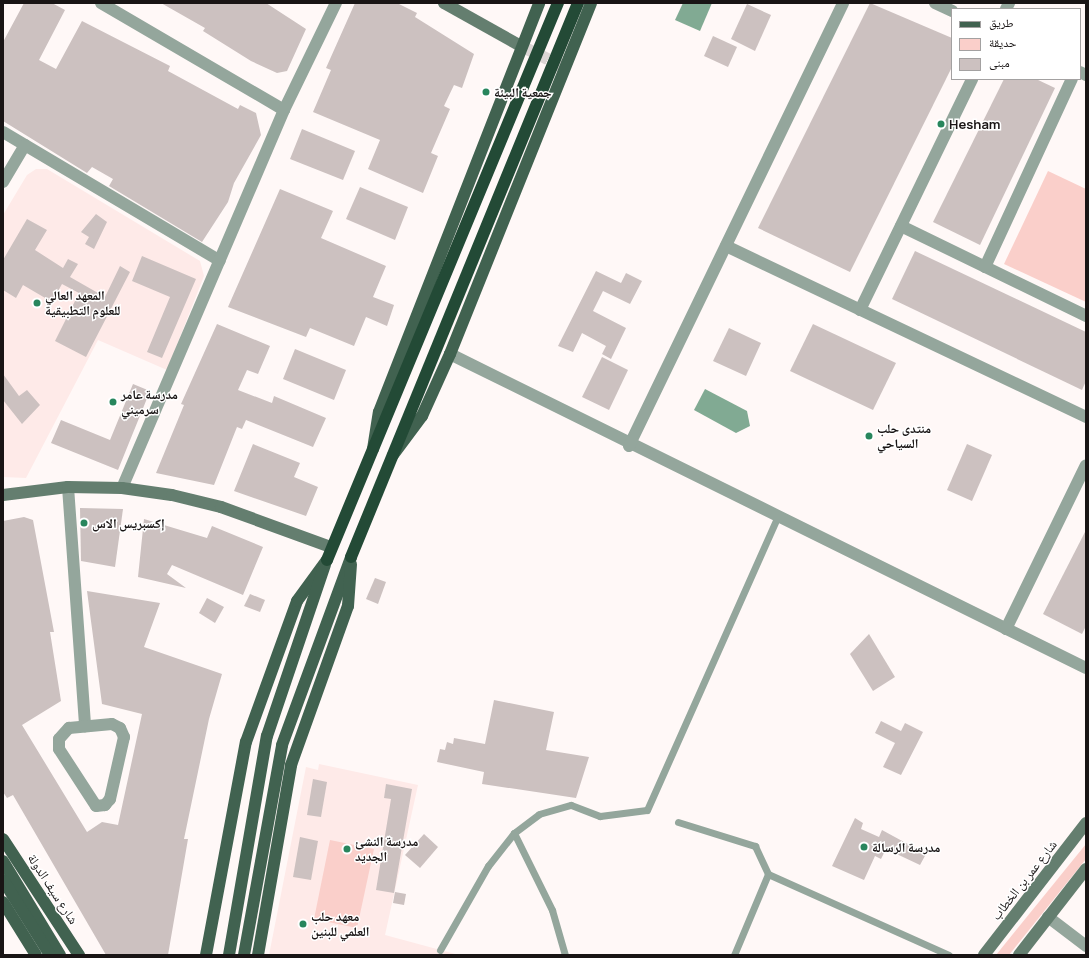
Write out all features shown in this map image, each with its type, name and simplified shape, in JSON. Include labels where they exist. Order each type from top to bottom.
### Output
[{"type":"highway","points":[[327,560],[331,547],[372,452],[558,3]]},
{"type":"highway","points":[[351,557],[390,458],[578,3]]},
{"type":"main road","points":[[372,452],[378,412],[539,3]]},
{"type":"main road","points":[[390,458],[422,416],[450,354],[591,3]]},
{"type":"main road","points":[[244,955],[282,745],[351,557]]},
{"type":"main road","points":[[258,955],[291,765],[348,606],[351,557]]},
{"type":"main road","points":[[206,955],[246,742],[297,601],[327,560]]},
{"type":"main road","points":[[229,955],[267,736],[327,560]]},
{"type":"main road","name":"شارع سيف الدولة","points":[[3,839],[79,955]]},
{"type":"main road","points":[[3,861],[50,955]]},
{"type":"main road","points":[[3,880],[20,897],[60,955]]},
{"type":"main road","points":[[3,902],[36,955]]},
{"type":"street","points":[[101,3],[284,110]]},
{"type":"street","points":[[122,488],[284,110],[336,3]]},
{"type":"street","points":[[444,3],[521,46]]},
{"type":"street","points":[[630,446],[843,3]]},
{"type":"street","points":[[935,3],[951,11]]},
{"type":"street","points":[[860,310],[972,80]]},
{"type":"street","points":[[985,267],[1072,80]]},
{"type":"street","points":[[3,132],[220,261]]},
{"type":"street","points":[[3,182],[25,145]]},
{"type":"street","points":[[901,226],[1086,316]]},
{"type":"street","points":[[726,246],[1086,417]]},
{"type":"street","points":[[450,354],[630,446],[1086,668]]},
{"type":"street","points":[[1006,629],[1086,465]]},
{"type":"street","points":[[68,487],[85,726]]},
{"type":"street","points":[[3,495],[68,487],[122,488],[221,507],[331,547]]},
{"type":"street","points":[[116,725],[124,734],[110,799],[101,806],[91,801],[58,744],[64,731],[85,726],[116,725]]},
{"type":"street","name":"شارع عمر بن الخطاب","points":[[984,955],[1086,823]]},
{"type":"street","points":[[1019,955],[1086,869]]},
{"type":"street","points":[[1048,917],[1086,946]]},
{"type":"lane","points":[[440,950],[488,866],[514,833],[540,814],[571,805],[600,816],[647,810],[777,518]]},
{"type":"lane","points":[[678,822],[755,846],[768,874],[948,955]]},
{"type":"lane","points":[[514,833],[552,910],[564,955]]},
{"type":"lane","points":[[734,955],[768,874]]},
{"type":"shaded area","points":[[683,3],[712,3],[700,31],[675,20]]},
{"type":"shaded area","points":[[36,169],[47,169],[200,261],[204,276],[167,370],[98,340],[26,478],[3,477],[3,215],[27,175]]},
{"type":"shaded area","points":[[705,389],[747,411],[750,426],[736,433],[694,410]]},
{"type":"shaded area","name":"مدرسة النشئ الجديد","points":[[319,764],[418,785],[385,935],[459,955],[269,955],[306,767],[318,770]]},
{"type":"green space","points":[[1048,171],[1086,189],[1086,302],[1004,264]]},
{"type":"green space","points":[[330,840],[374,849],[357,928],[314,919]]},
{"type":"green space","points":[[1086,844],[1086,859],[1009,955],[996,955]]},
{"type":"building","points":[[24,3],[52,3],[65,10],[39,60],[56,69],[82,21],[170,66],[168,71],[238,109],[240,105],[256,113],[261,135],[234,183],[228,202],[202,242],[109,186],[113,179],[92,167],[87,173],[3,121],[3,42]]},
{"type":"building","points":[[161,3],[266,3],[306,29],[287,71],[277,73],[251,61],[203,31],[205,28]]},
{"type":"building","points":[[355,3],[397,3],[417,13],[415,17],[474,54],[462,88],[454,85],[444,106],[450,109],[431,153],[438,156],[423,193],[368,169],[380,140],[313,112],[331,70],[326,68]]},
{"type":"building","points":[[870,3],[951,38],[951,69],[850,272],[758,228]]},
{"type":"building","points":[[747,4],[771,15],[755,51],[731,39]]},
{"type":"building","points":[[713,36],[737,47],[728,67],[704,56]]},
{"type":"building","points":[[1004,80],[1038,80],[1055,88],[980,245],[933,222]]},
{"type":"building","points":[[302,129],[355,151],[343,180],[290,159]]},
{"type":"building","points":[[360,187],[408,207],[395,240],[346,219]]},
{"type":"building","points":[[280,189],[333,211],[321,238],[386,266],[373,297],[394,305],[387,326],[366,317],[354,346],[310,328],[306,337],[228,307]]},
{"type":"building","points":[[96,214],[107,222],[94,249],[85,244],[89,237],[81,232]]},
{"type":"building","points":[[27,219],[47,230],[35,250],[63,268],[68,259],[78,264],[70,277],[105,297],[120,266],[130,272],[86,357],[55,341],[79,293],[62,284],[52,302],[23,285],[16,298],[3,290],[3,260]]},
{"type":"building","points":[[915,251],[1086,332],[1086,381],[1082,390],[892,299]]},
{"type":"building","points":[[142,256],[196,279],[162,358],[147,352],[170,297],[132,281]]},
{"type":"building","points":[[596,271],[621,283],[626,273],[642,281],[630,304],[603,291],[593,311],[626,328],[611,359],[602,354],[606,346],[582,333],[573,352],[558,346]]},
{"type":"building","points":[[217,324],[270,346],[258,374],[247,370],[238,390],[272,403],[274,396],[326,418],[313,447],[246,420],[242,429],[237,427],[214,485],[156,473],[184,405],[181,404]]},
{"type":"building","points":[[813,324],[896,363],[873,410],[790,371]]},
{"type":"building","points":[[729,328],[761,343],[746,376],[713,361]]},
{"type":"building","points":[[295,349],[346,370],[334,400],[283,379]]},
{"type":"building","points":[[602,357],[628,370],[609,410],[582,397]]},
{"type":"building","points":[[3,374],[19,396],[27,390],[40,405],[22,424],[3,400]]},
{"type":"building","points":[[133,384],[150,391],[118,470],[51,443],[61,420],[110,440]]},
{"type":"building","points":[[253,444],[300,463],[294,477],[318,487],[306,516],[234,491]]},
{"type":"building","points":[[967,444],[992,455],[972,501],[947,490]]},
{"type":"building","points":[[80,508],[123,509],[115,567],[81,561]]},
{"type":"building","points":[[24,517],[33,520],[54,632],[50,632],[61,701],[22,725],[87,832],[102,822],[118,825],[142,714],[102,704],[87,591],[160,603],[144,647],[222,674],[209,719],[184,839],[188,839],[168,955],[106,955],[13,795],[7,798],[3,792],[3,521]]},
{"type":"building","points":[[144,519],[207,538],[212,526],[263,547],[243,595],[172,565],[167,574],[186,588],[138,577]]},
{"type":"building","points":[[1086,530],[1086,626],[1082,634],[1043,614]]},
{"type":"building","points":[[375,578],[386,582],[378,604],[366,599]]},
{"type":"building","points":[[250,594],[265,600],[260,612],[244,606]]},
{"type":"building","points":[[207,598],[224,607],[215,623],[199,613]]},
{"type":"building","points":[[869,634],[895,677],[873,691],[850,654]]},
{"type":"building","points":[[494,700],[554,712],[546,750],[589,757],[576,798],[482,784],[484,772],[437,762],[440,749],[445,750],[447,742],[453,744],[454,738],[485,744]]},
{"type":"building","points":[[881,721],[901,731],[905,723],[923,732],[901,775],[883,767],[895,743],[875,733]]},
{"type":"building","points":[[313,779],[327,782],[321,817],[307,815]]},
{"type":"building","points":[[386,784],[412,789],[394,893],[376,890],[391,799],[384,798]]},
{"type":"building","name":"مدرسة الرسالة","points":[[855,818],[863,823],[861,829],[879,837],[882,830],[926,854],[920,865],[886,849],[881,859],[875,856],[864,880],[832,866]]},
{"type":"building","points":[[424,834],[438,847],[420,868],[405,855]]},
{"type":"building","points":[[300,837],[318,841],[311,880],[293,877]]},
{"type":"building","points":[[395,892],[406,894],[404,905],[393,903]]},
{"type":"tunnel","points":[[521,46],[564,67]]},
{"type":"place","name":"جمعية البيئة","points":[[486,92]]},
{"type":"place","name":"Hesham","points":[[941,124]]},
{"type":"place","name":"المعهد العالي للعلوم التطبيقية","points":[[37,303]]},
{"type":"place","name":"مدرسة عامر سرميني","points":[[113,402]]},
{"type":"place","name":"منتدى حلب السياحي","points":[[869,436]]},
{"type":"place","name":"إكسبريس الاس","points":[[84,523]]},
{"type":"place","name":"مدرسة الرسالة","points":[[864,847]]},
{"type":"place","name":"مدرسة النشئ الجديد","points":[[347,849]]},
{"type":"place","name":"معهد حلب العلمي للبنين","points":[[303,924]]}]
